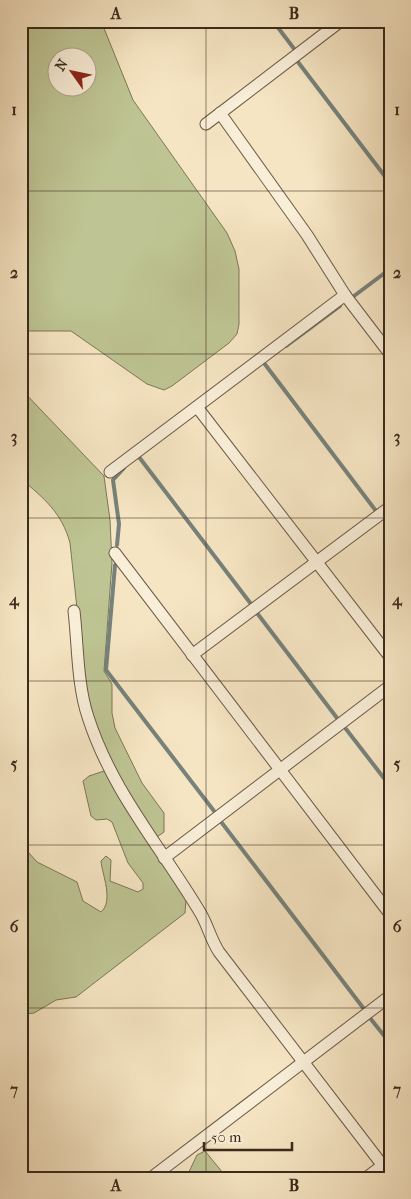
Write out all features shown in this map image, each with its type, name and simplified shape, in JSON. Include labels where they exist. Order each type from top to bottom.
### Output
[{"type":"street","points":[[206,124],[341,21]]},
{"type":"street","points":[[220,113],[307,234],[345,295],[390,354]]},
{"type":"street","points":[[110,472],[345,295]]},
{"type":"street","points":[[197,407],[390,657]]},
{"type":"street","points":[[192,655],[390,507]]},
{"type":"street","points":[[115,553],[390,914]]},
{"type":"street","points":[[74,611],[82,693],[87,716],[108,765],[130,808],[202,916],[214,945],[303,1062],[384,1162],[390,1176]]},
{"type":"street","points":[[164,858],[390,686]]},
{"type":"street","points":[[151,1178],[390,996]]},
{"type":"street","points":[[366,1178],[384,1162]]},
{"type":"green space","points":[[21,21],[101,21],[133,100],[227,233],[235,251],[239,269],[239,324],[237,334],[229,343],[164,390],[147,384],[71,331],[21,331]]},
{"type":"green space","points":[[21,389],[104,476],[110,520],[112,563],[104,671],[112,684],[112,713],[115,728],[142,783],[164,813],[164,832],[157,837],[133,806],[95,725],[86,693],[70,543],[67,532],[45,500],[21,479]]},
{"type":"green space","points":[[104,771],[107,773],[134,821],[186,900],[185,913],[76,997],[56,1000],[34,1013],[25,1014],[21,1011],[21,844],[37,862],[77,882],[83,901],[101,912],[107,901],[101,861],[106,856],[111,860],[110,881],[138,892],[143,889],[143,883],[128,863],[112,822],[107,819],[96,820],[91,816],[83,781],[89,776]]},
{"type":"green space","points":[[205,1151],[227,1178],[186,1178],[197,1155]]},
{"type":"waterway","points":[[273,21],[295,50]]},
{"type":"waterway","points":[[298,62],[390,183]]},
{"type":"waterway","points":[[354,296],[390,269]]},
{"type":"waterway","points":[[286,346],[340,306]]},
{"type":"waterway","points":[[264,363],[376,511]]},
{"type":"waterway","points":[[139,457],[251,604]]},
{"type":"waterway","points":[[117,545],[119,524],[113,480],[124,468]]},
{"type":"waterway","points":[[115,565],[106,670],[214,811]]},
{"type":"waterway","points":[[257,613],[337,718]]},
{"type":"waterway","points":[[346,729],[390,786]]},
{"type":"waterway","points":[[222,823],[364,1009]]},
{"type":"waterway","points":[[370,1018],[390,1043]]}]
